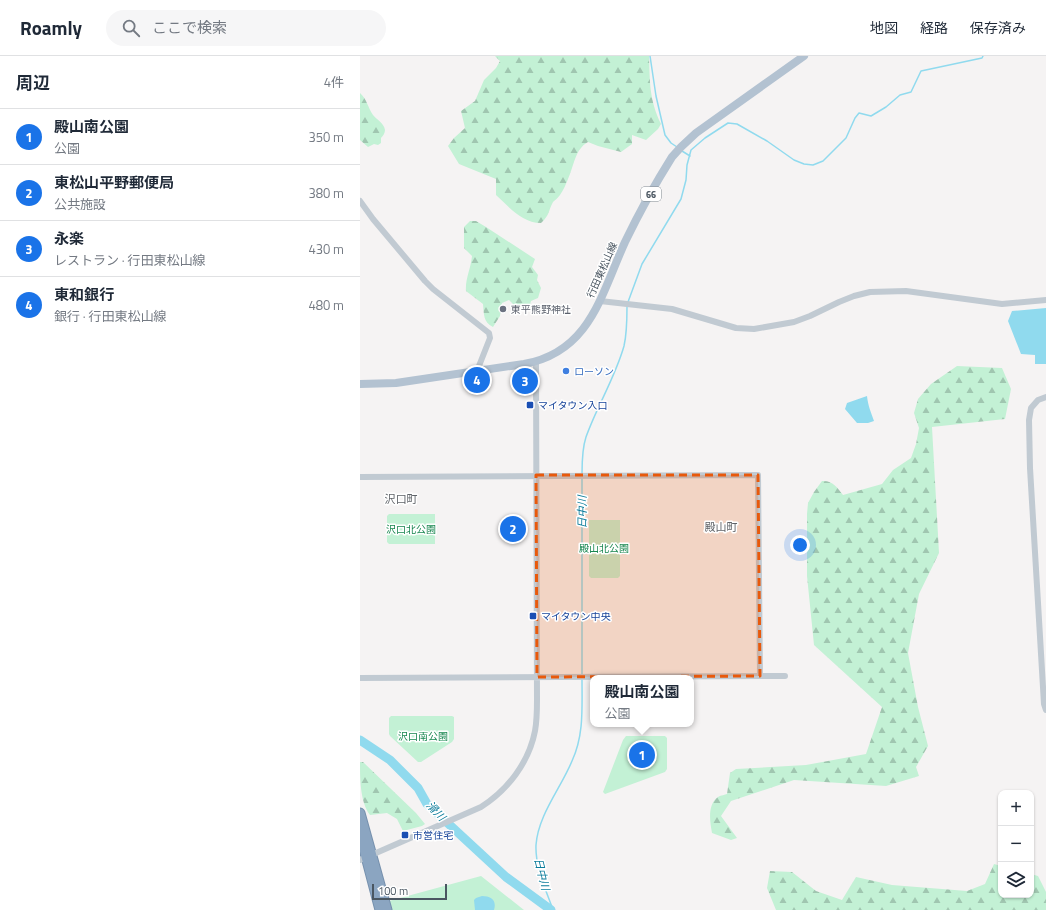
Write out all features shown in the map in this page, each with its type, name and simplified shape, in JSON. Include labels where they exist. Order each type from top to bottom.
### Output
[{"type":"highway","points":[[360,813],[366,857],[387,910]]},
{"type":"highway","points":[[360,834],[380,910]]},
{"type":"main road","name":"行田東松山線","points":[[360,384],[396,383],[536,362],[565,347],[580,333],[600,301],[626,242],[672,157],[696,133],[804,56]]},
{"type":"street","points":[[360,201],[373,219],[429,285],[489,333],[490,338],[477,371]]},
{"type":"street","points":[[600,301],[672,309],[703,317],[732,327],[754,329],[794,322],[854,296],[870,292],[906,291],[1002,304],[1046,300]]},
{"type":"street","points":[[366,857],[481,806],[492,799],[510,781],[525,759],[533,741],[536,725],[537,677],[536,362]]},
{"type":"street","points":[[1046,397],[1038,400],[1031,408],[1029,420],[1044,704],[1046,710]]},
{"type":"street","points":[[360,477],[758,475],[760,676]]},
{"type":"street","points":[[694,676],[785,676]]},
{"type":"street","points":[[360,678],[590,677]]},
{"type":"highlighted area","points":[[536,475],[758,475],[760,676],[537,677]]},
{"type":"green space","points":[[495,56],[649,56],[652,98],[661,124],[658,129],[646,140],[632,135],[632,144],[621,152],[588,142],[580,149],[575,158],[563,189],[553,202],[546,218],[541,223],[528,220],[516,214],[496,195],[496,179],[459,164],[448,146],[465,128],[461,111],[475,101],[484,80],[496,68],[500,61]]},
{"type":"green space","points":[[360,93],[373,115],[382,123],[384,128],[385,131],[381,138],[381,143],[378,145],[374,144],[368,147],[360,140]]},
{"type":"green space","points":[[470,221],[476,221],[535,259],[532,267],[538,275],[537,280],[541,288],[538,298],[531,301],[528,311],[516,307],[509,300],[502,303],[500,316],[493,327],[487,323],[483,304],[466,291],[466,282],[472,256],[464,248],[464,227]]},
{"type":"green space","points":[[957,366],[1002,368],[1011,389],[1005,419],[932,427],[939,553],[919,594],[908,653],[918,707],[928,746],[916,767],[919,776],[886,786],[794,780],[731,801],[721,816],[737,838],[731,840],[712,833],[710,814],[712,804],[718,797],[727,794],[730,773],[736,769],[806,765],[866,754],[882,707],[814,645],[807,576],[808,503],[822,481],[831,483],[843,495],[882,484],[893,470],[911,458],[916,444],[919,428],[914,413],[918,399],[931,384]]},
{"type":"green space","name":"沢口北公園","points":[[389,514],[435,514],[435,544],[389,544],[387,542],[387,516]]},
{"type":"green space","name":"殿山北公園","points":[[589,520],[620,520],[620,576],[618,578],[591,578],[589,576]]},
{"type":"green space","name":"沢口南公園","points":[[391,716],[452,716],[454,717],[454,739],[452,742],[421,762],[418,762],[390,736],[389,718]]},
{"type":"green space","points":[[626,736],[665,736],[667,738],[667,769],[665,772],[605,794],[603,792],[623,740]]},
{"type":"green space","points":[[360,762],[363,762],[416,813],[425,824],[403,831],[397,819],[387,813],[370,815],[362,797]]},
{"type":"green space","points":[[994,864],[998,865],[998,898],[1034,898],[1034,875],[1038,876],[1046,892],[1046,910],[776,910],[767,888],[770,871],[792,872],[816,891],[842,900],[856,877],[892,885],[967,891],[985,884]]},
{"type":"green space","points":[[481,876],[524,910],[392,910],[389,901]]},
{"type":"water","points":[[1046,308],[1046,364],[1035,364],[1035,355],[1021,354],[1008,321],[1012,311]]},
{"type":"water","points":[[867,396],[874,421],[868,423],[857,423],[845,409],[847,403]]},
{"type":"water","points":[[482,896],[491,898],[494,901],[494,910],[475,910],[474,900]]},
{"type":"waterway","points":[[650,56],[656,96],[665,135],[671,143],[677,147]]},
{"type":"waterway","points":[[628,302],[642,264],[681,199],[691,150],[705,138],[728,123],[737,124],[767,141],[794,160],[804,164],[813,165],[823,161],[846,138],[855,118],[859,113],[871,116],[886,107],[900,95],[911,92],[921,71],[982,58],[983,56]]},
{"type":"waterway","points":[[682,151],[690,156]]},
{"type":"waterway","name":"日中川","points":[[582,474],[582,460],[586,437],[616,369],[624,346],[627,306]]},
{"type":"waterway","name":"日中川","points":[[582,478],[582,676]]},
{"type":"waterway","name":"日中川","points":[[553,910],[539,870],[536,845],[545,812],[567,771],[579,741],[582,721],[582,680]]},
{"type":"waterway","name":"滑川","points":[[360,740],[390,760],[418,788],[427,804],[506,877],[551,910]]},
{"type":"place","name":"東平熊野神社","points":[[503,309]]},
{"type":"place","name":"ローソン","points":[[566,371]]},
{"type":"place","name":"東和銀行","points":[[477,380]]},
{"type":"place","name":"永楽","points":[[525,381]]},
{"type":"place","name":"マイタウン入口","points":[[530,405]]},
{"type":"place","name":"東松山平野郵便局","points":[[513,529]]},
{"type":"place","name":"マイタウン中央","points":[[533,616]]},
{"type":"place","name":"殿山南公園","points":[[642,755]]},
{"type":"place","name":"市営住宅","points":[[405,835]]},
{"type":"district","name":"沢口町","points":[[401,499]]},
{"type":"district","name":"殿山町","points":[[721,527]]}]
